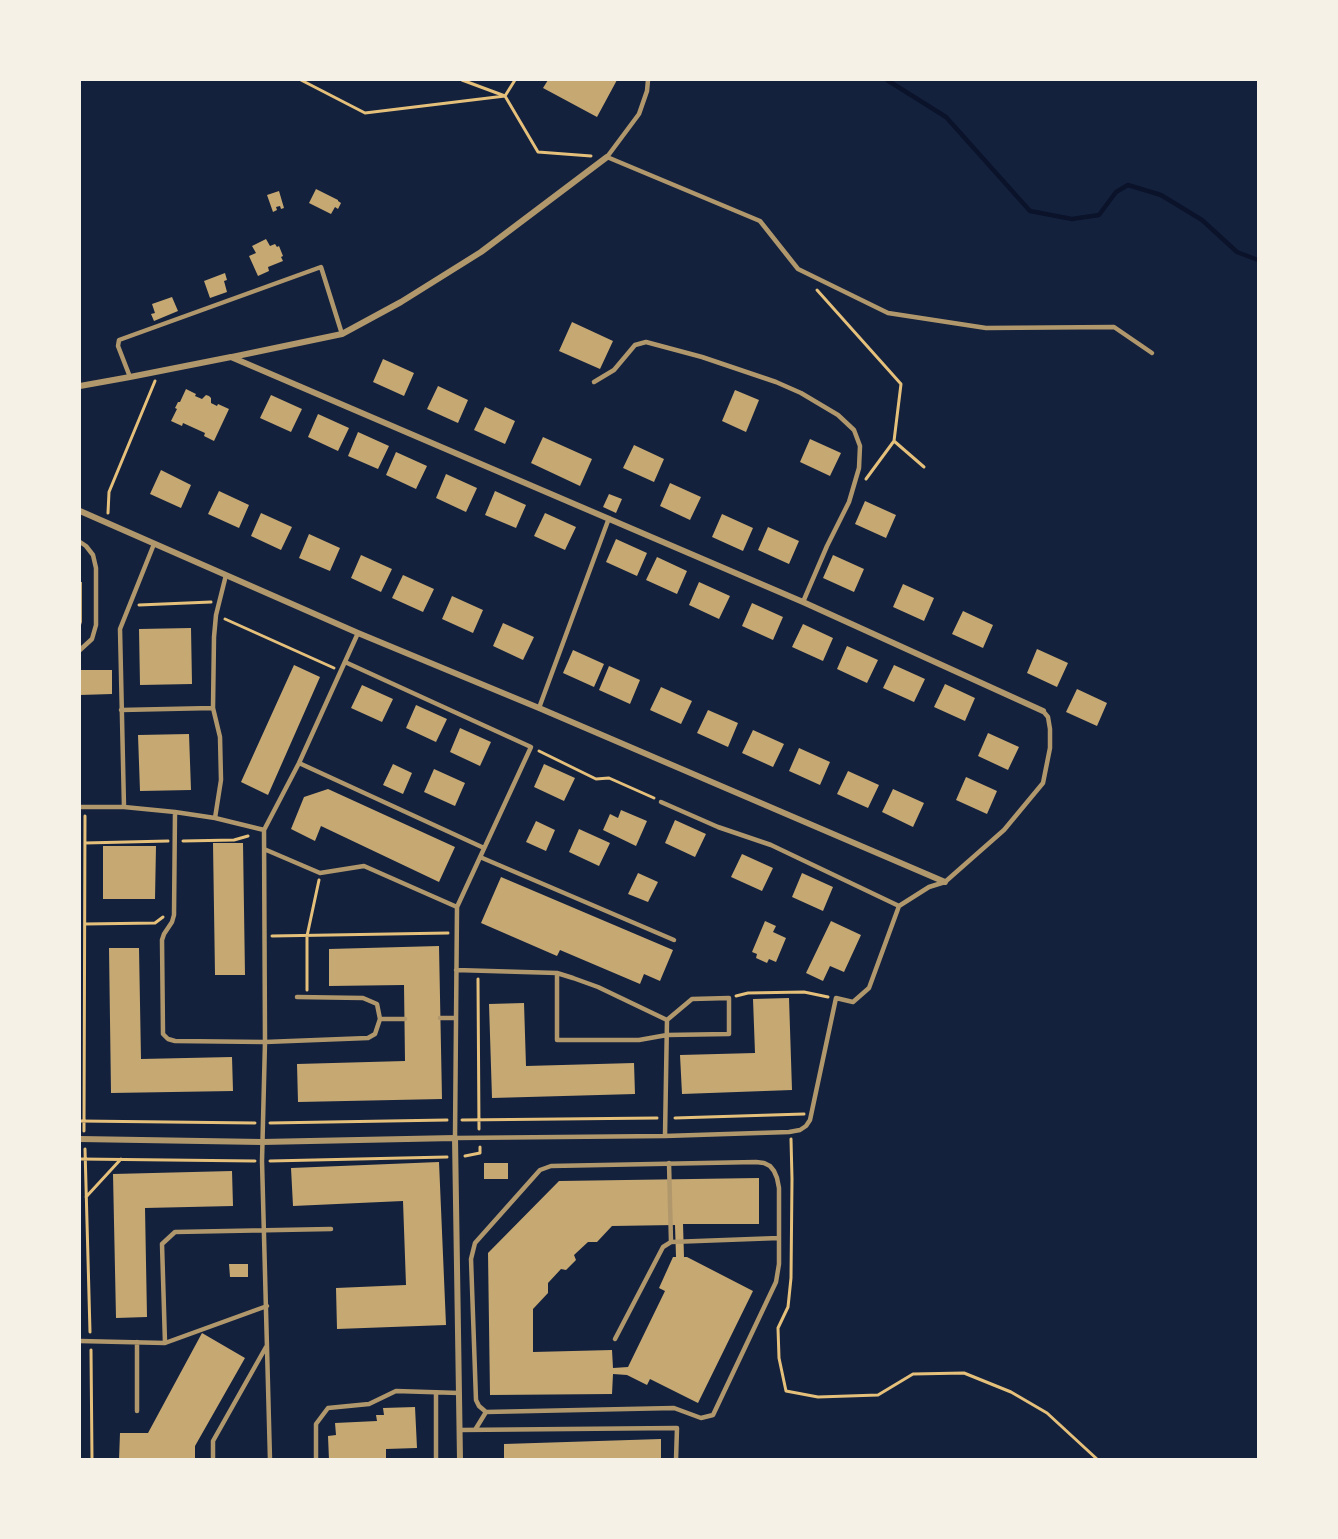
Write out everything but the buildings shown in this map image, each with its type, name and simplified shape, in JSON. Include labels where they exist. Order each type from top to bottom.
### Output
[{"type":"street","points":[[80,386],[342,334],[401,302],[481,252],[607,157]]},
{"type":"street","points":[[231,357],[802,602],[1043,711]]},
{"type":"street","points":[[80,512],[358,633],[945,882]]},
{"type":"street","points":[[82,1139],[262,1142],[455,1138],[460,1460]]},
{"type":"lane","points":[[648,80],[647,91],[639,114],[607,157],[760,221],[798,269],[888,313],[986,328],[1114,327],[1152,353]]},
{"type":"lane","points":[[130,377],[118,346],[119,340],[321,267],[342,334]]},
{"type":"lane","points":[[594,382],[614,370],[635,345],[646,342],[702,357],[776,382],[801,393],[838,415],[854,430],[860,446],[859,468],[849,502],[802,602]]},
{"type":"lane","points":[[539,708],[609,518]]},
{"type":"lane","points":[[80,542],[93,555],[96,568],[96,625],[92,639],[80,650]]},
{"type":"lane","points":[[124,807],[120,629],[154,544]]},
{"type":"lane","points":[[215,818],[221,780],[220,737],[213,708],[214,637],[218,602],[226,575]]},
{"type":"lane","points":[[270,1460],[262,1142],[265,1042],[264,831],[299,763],[358,633]]},
{"type":"lane","points":[[345,662],[531,747],[457,907],[455,1138],[789,1132],[806,1126],[811,1117],[837,998],[853,1002],[869,988],[899,906],[929,887],[945,882],[1004,830],[1043,783],[1050,748],[1048,717],[1043,711]]},
{"type":"lane","points":[[121,711],[213,708]]},
{"type":"lane","points":[[299,763],[484,848]]},
{"type":"lane","points":[[661,802],[718,827],[771,845],[899,906]]},
{"type":"lane","points":[[82,807],[124,807],[175,812],[215,818],[264,831]]},
{"type":"lane","points":[[175,812],[174,915],[162,940],[164,1034],[168,1039],[175,1041],[265,1042],[368,1038],[375,1034],[380,1019],[377,1004],[363,998],[297,997]]},
{"type":"lane","points":[[264,849],[320,873],[364,866],[457,907]]},
{"type":"lane","points":[[480,857],[674,940]]},
{"type":"lane","points":[[456,970],[557,974],[598,987],[667,1020]]},
{"type":"lane","points":[[557,974],[557,1040],[639,1040],[667,1035],[729,1034],[729,998],[692,999],[667,1020],[667,1035],[665,1118],[665,1136]]},
{"type":"lane","points":[[440,1018],[456,1018]]},
{"type":"lane","points":[[380,1019],[405,1019]]},
{"type":"lane","points":[[756,1162],[770,1166],[774,1171],[779,1188],[779,1238],[779,1264],[776,1281],[713,1415],[701,1418],[674,1408],[486,1412],[479,1406],[476,1400],[471,1259],[475,1243],[540,1170],[551,1166],[756,1162]]},
{"type":"lane","points":[[669,1163],[671,1242]]},
{"type":"lane","points":[[165,1343],[162,1244],[175,1232],[331,1229]]},
{"type":"lane","points":[[615,1339],[663,1247],[671,1242],[779,1238]]},
{"type":"lane","points":[[80,1341],[165,1343],[267,1306]]},
{"type":"lane","points":[[136,1342],[137,1411]]},
{"type":"lane","points":[[213,1460],[213,1441],[268,1345]]},
{"type":"lane","points":[[316,1460],[316,1424],[328,1408],[369,1404],[396,1391],[459,1393]]},
{"type":"lane","points":[[436,1393],[436,1460]]},
{"type":"lane","points":[[475,1430],[486,1412]]},
{"type":"lane","points":[[460,1430],[677,1428],[676,1460]]},
{"type":"path","points":[[301,80],[365,113],[505,96]]},
{"type":"path","points":[[462,80],[505,96],[538,152],[607,157]]},
{"type":"path","points":[[505,96],[515,80]]},
{"type":"path","points":[[814,286],[901,384],[894,441],[862,485]]},
{"type":"path","points":[[108,524],[109,492],[159,372]]},
{"type":"path","points":[[894,441],[924,467]]},
{"type":"path","points":[[129,606],[218,602]]},
{"type":"path","points":[[216,615],[341,671]]},
{"type":"path","points":[[531,747],[596,778],[609,778],[661,802]]},
{"type":"path","points":[[82,807],[85,924],[82,1139],[85,1159],[91,1341],[92,1460]]},
{"type":"path","points":[[307,998],[306,936],[320,873]]},
{"type":"path","points":[[85,924],[154,923],[163,917],[174,915]]},
{"type":"path","points":[[264,936],[456,933]]},
{"type":"path","points":[[478,971],[479,1131]]},
{"type":"path","points":[[729,998],[748,993],[804,992],[837,998]]},
{"type":"path","points":[[460,1120],[811,1117]]},
{"type":"path","points":[[789,1132],[792,1179],[791,1278],[788,1307],[778,1328],[779,1358],[786,1391],[818,1397],[878,1395],[913,1374],[964,1373],[1011,1392],[1047,1413],[1098,1460]]},
{"type":"path","points":[[461,1157],[480,1152],[480,1144]]},
{"type":"path","points":[[80,1159],[85,1159]]},
{"type":"path","points":[[86,1197],[121,1159]]},
{"type":"waterway","points":[[887,80],[946,117],[1030,211],[1072,219],[1099,215],[1116,192],[1128,185],[1161,195],[1202,220],[1237,252],[1258,260]]}]
